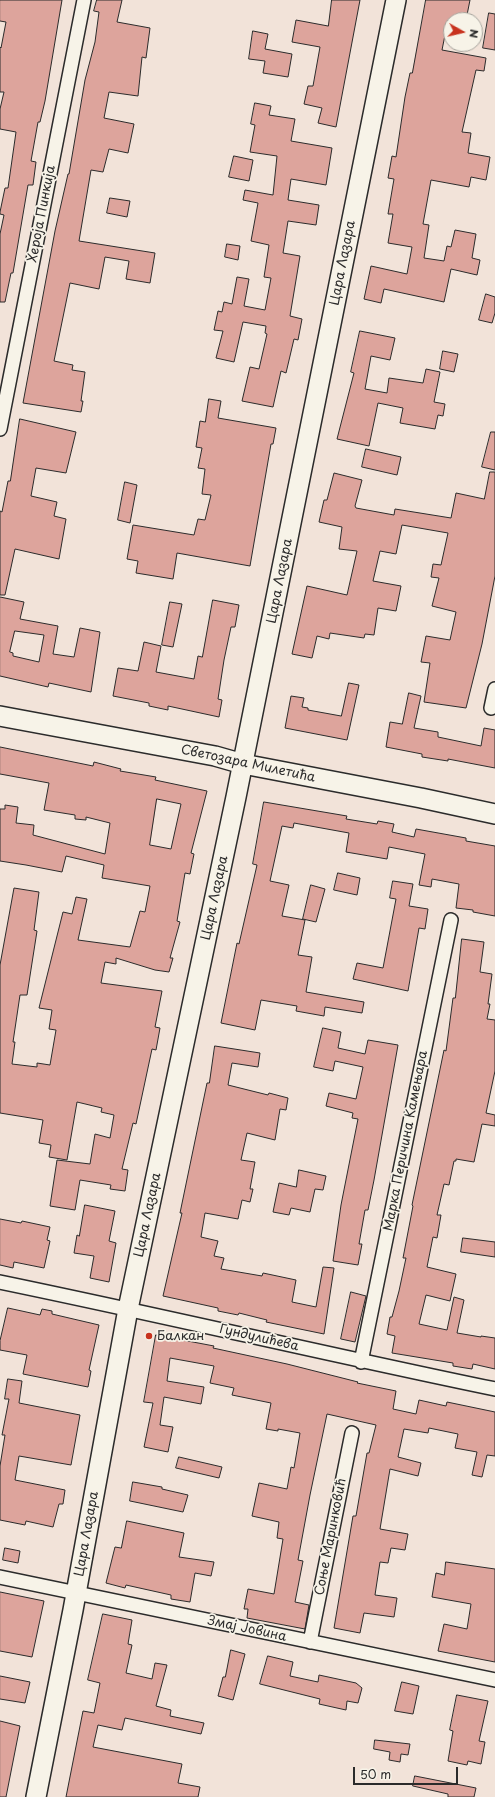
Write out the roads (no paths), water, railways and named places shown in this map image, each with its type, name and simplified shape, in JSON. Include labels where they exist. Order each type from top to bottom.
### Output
[{"type":"main road","name":"Цара Лазара","points":[[36,1797],[76,1594],[128,1309],[243,764],[396,0]]},
{"type":"main road","name":"Светозара Милетића","points":[[0,716],[215,756],[243,764],[421,798],[495,814]]},
{"type":"street","name":"Хероја Пинкија","points":[[0,429],[84,0]]},
{"type":"street","points":[[491,708],[495,689]]},
{"type":"street","name":"Марка Перичина Камењара","points":[[361,1362],[451,920]]},
{"type":"street","name":"Гундулићева","points":[[0,1282],[128,1309],[361,1362],[495,1389]]},
{"type":"street","name":"Соње Маринковић","points":[[310,1642],[352,1433]]},
{"type":"street","name":"Змај Јовина","points":[[0,1577],[495,1680]]},
{"type":"place","name":"Балкан","points":[[149,1336]]}]
